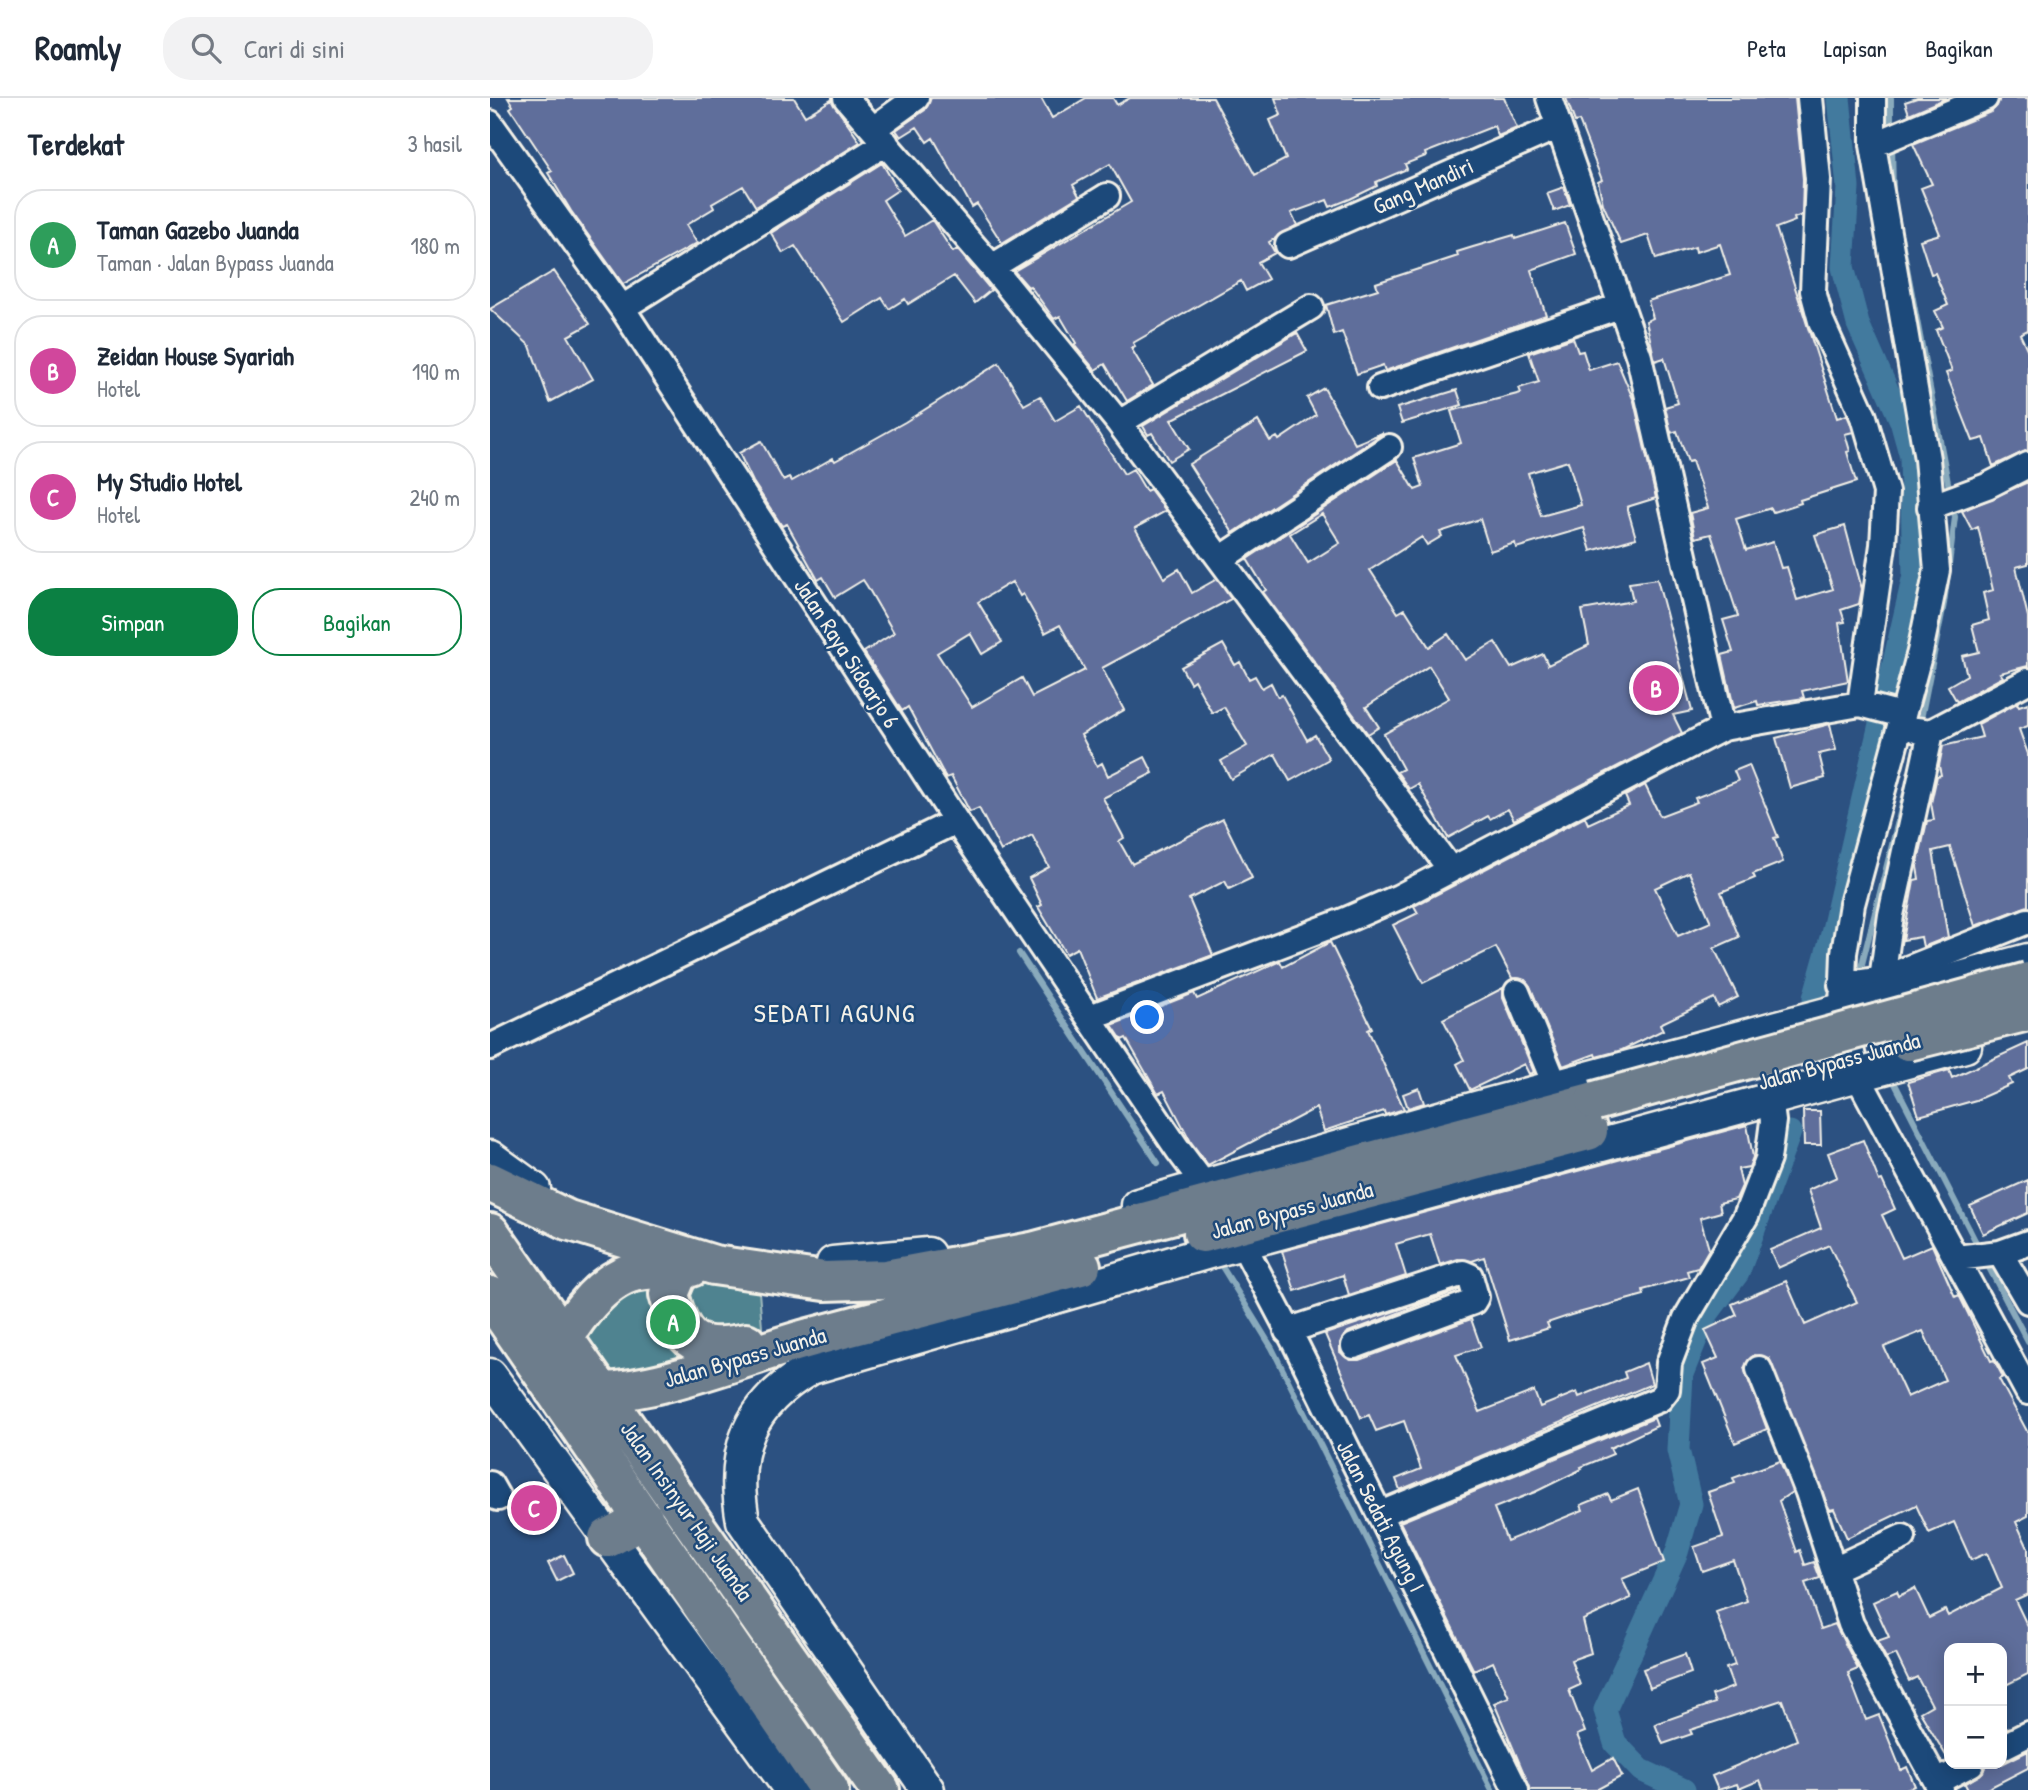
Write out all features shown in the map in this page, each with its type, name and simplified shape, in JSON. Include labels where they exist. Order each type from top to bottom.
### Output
[{"type":"highway","name":"Jalan Bypass Juanda","points":[[490,1182],[568,1220],[701,1266],[825,1281],[886,1279],[1210,1217],[1331,1160],[1599,1114],[2028,982]]},
{"type":"highway","name":"Jalan Bypass Juanda","points":[[701,1266],[630,1273],[610,1284],[587,1306],[564,1336],[548,1382],[604,1392],[671,1379],[1210,1217],[1599,1114],[1860,1054],[2028,1011]]},
{"type":"highway","name":"Jalan Insinyur Haji Juanda","points":[[490,1233],[604,1392],[880,1790]]},
{"type":"highway","points":[[701,1266],[671,1284],[669,1294],[681,1325],[695,1342],[715,1349],[780,1337],[814,1336]]},
{"type":"highway","name":"Jalan Insinyur Haji Juanda","points":[[490,1296],[644,1519],[813,1788]]},
{"type":"highway","points":[[608,1538],[644,1519]]},
{"type":"street","points":[[846,98],[992,267],[1119,423],[1222,558],[1450,869]]},
{"type":"street","points":[[622,308],[880,136],[916,98]]},
{"type":"street","points":[[1549,98],[1639,357],[1723,728]]},
{"type":"street","points":[[1810,98],[1818,179],[1813,291],[1821,321],[1864,417],[1886,492],[1883,545],[1865,705]]},
{"type":"street","points":[[1864,993],[1891,915],[1920,652],[1937,570],[1944,502],[1927,459],[1884,140],[1873,98]]},
{"type":"street","points":[[1884,140],[1985,98]]},
{"type":"street","name":"Jalan Raya Sidoarjo 6","points":[[490,123],[622,308],[956,821],[1090,1017],[1210,1217]]},
{"type":"street","name":"Gang Mandiri","points":[[1287,245],[1559,126]]},
{"type":"street","points":[[992,267],[1107,196]]},
{"type":"street","points":[[1380,388],[1620,306]]},
{"type":"street","points":[[1119,423],[1311,307]]},
{"type":"street","points":[[1222,558],[1389,447]]},
{"type":"street","points":[[1944,502],[2028,465]]},
{"type":"street","points":[[1090,1017],[1346,920],[1399,897],[1450,869],[1519,837],[1723,728],[1865,705],[1911,725],[2028,681]]},
{"type":"street","points":[[1911,725],[1885,791],[1852,904],[1876,1070],[1979,1255],[2028,1392]]},
{"type":"street","points":[[490,1047],[956,821]]},
{"type":"street","points":[[1864,993],[2028,921]]},
{"type":"street","points":[[1331,1160],[1556,1087],[1864,993],[2028,960]]},
{"type":"street","points":[[1517,992],[1556,1087]]},
{"type":"street","points":[[490,1157],[526,1186],[601,1219],[728,1252],[805,1264],[900,1258],[1019,1239],[1210,1217],[1770,1099],[2028,1029]]},
{"type":"street","points":[[1380,1514],[1660,1399],[1667,1390],[1669,1363],[1686,1318],[1746,1216],[1768,1159],[1773,1129],[1770,1099]]},
{"type":"street","name":"Jalan Sedati Agung I","points":[[1210,1217],[1287,1331],[1516,1790]]},
{"type":"street","name":"Jalan Insinyur Haji Juanda","points":[[928,1790],[743,1521],[739,1497],[745,1438],[769,1397],[811,1368],[1210,1217]]},
{"type":"street","points":[[1979,1255],[2028,1243]]},
{"type":"street","points":[[1979,1255],[2028,1301]]},
{"type":"street","points":[[1287,1331],[1463,1273],[1470,1276],[1476,1297],[1474,1302],[1354,1346]]},
{"type":"street","points":[[1759,1369],[1808,1492],[1851,1623],[1939,1786],[1964,1769]]},
{"type":"street","name":"Jalan Insinyur Haji Juanda","points":[[492,1381],[608,1538],[813,1788]]},
{"type":"street","points":[[1834,1569],[1903,1537]]},
{"type":"street","points":[[2007,1745],[2028,1734]]},
{"type":"green space","points":[[758,1280],[763,1339],[651,1374],[600,1377],[572,1338],[629,1282]]},
{"type":"building","points":[[508,98],[794,98],[805,116],[831,100],[860,142],[756,207],[743,186],[712,204],[714,208],[686,225],[697,243],[623,284],[571,211],[548,173],[552,171],[510,108],[513,106]]},
{"type":"building","points":[[931,98],[1041,98],[1052,118],[1086,98],[1113,98],[1117,105],[1130,98],[1213,98],[1255,175],[1286,159],[1270,120],[1281,115],[1275,98],[1504,98],[1517,128],[1498,136],[1494,126],[1425,153],[1426,156],[1405,164],[1407,169],[1376,182],[1377,186],[1350,199],[1330,207],[1327,200],[1291,213],[1297,225],[1269,242],[1275,253],[1258,262],[1268,279],[1246,291],[1241,281],[1133,343],[1135,346],[1131,348],[1153,385],[1127,401],[1105,364],[1095,370],[1074,345],[1076,343],[1060,316],[1054,319],[1030,286],[1014,271],[1131,202],[1110,164],[1073,185],[1079,196],[1002,243],[977,204],[972,207],[933,138],[927,142],[917,127],[901,137],[896,130],[925,110]]},
{"type":"building","points":[[1566,98],[1795,98],[1803,179],[1802,215],[1794,218],[1795,221],[1776,228],[1837,418],[1847,415],[1850,422],[1853,432],[1845,434],[1856,482],[1800,500],[1801,503],[1773,512],[1771,508],[1736,519],[1746,550],[1773,542],[1781,568],[1787,567],[1797,600],[1833,589],[1815,535],[1845,526],[1862,589],[1859,604],[1841,610],[1845,622],[1839,623],[1848,681],[1802,691],[1804,698],[1758,705],[1757,701],[1734,708],[1722,655],[1733,652],[1723,620],[1738,616],[1711,534],[1695,538],[1690,513],[1708,508],[1692,461],[1688,462],[1677,431],[1671,433],[1665,407],[1678,403],[1664,358],[1655,361],[1646,321],[1653,318],[1648,301],[1730,275],[1720,244],[1696,252],[1695,247],[1656,259],[1648,235],[1621,244],[1603,204],[1598,182],[1602,180],[1579,121],[1575,122]]},
{"type":"building","points":[[1917,98],[1947,98],[1909,114],[1905,102]]},
{"type":"building","points":[[2000,98],[2028,98],[2028,330],[2020,334],[2028,351],[2028,450],[1993,466],[1984,438],[1973,441],[1946,373],[1952,371],[1936,330],[1943,327],[1935,311],[1948,305],[1935,273],[1931,274],[1920,240],[1940,234],[1921,188],[1932,184],[1913,144],[1991,112]]},
{"type":"building","points":[[882,163],[898,190],[883,200],[905,236],[932,220],[953,252],[957,249],[991,290],[975,303],[954,276],[908,304],[905,299],[889,309],[882,298],[844,322],[795,246],[783,253],[771,233]]},
{"type":"building","points":[[1564,187],[1570,205],[1554,211],[1547,193]]},
{"type":"building","points":[[1565,223],[1576,254],[1531,270],[1546,315],[1385,371],[1383,365],[1357,374],[1342,332],[1334,335],[1326,305],[1378,289],[1376,283],[1458,256],[1457,252],[1514,235],[1515,239]]},
{"type":"building","points":[[554,271],[590,324],[568,336],[593,379],[550,402],[530,346],[490,309]]},
{"type":"building","points":[[1297,333],[1307,351],[1171,420],[1189,449],[1169,461],[1152,433],[1148,435],[1143,426]]},
{"type":"building","points":[[1573,338],[1578,352],[1583,351],[1589,370],[1617,361],[1634,401],[1656,498],[1627,507],[1636,538],[1591,551],[1584,528],[1516,548],[1515,543],[1490,551],[1480,519],[1440,532],[1442,536],[1427,545],[1422,537],[1370,570],[1398,613],[1405,609],[1429,647],[1448,634],[1465,660],[1495,642],[1511,668],[1543,654],[1548,665],[1589,645],[1582,610],[1633,601],[1629,583],[1657,579],[1692,711],[1673,715],[1682,733],[1514,820],[1508,809],[1490,819],[1488,816],[1448,838],[1418,784],[1409,789],[1397,772],[1403,769],[1384,734],[1449,698],[1429,666],[1366,707],[1379,727],[1368,734],[1263,592],[1266,590],[1247,559],[1397,460],[1415,490],[1423,487],[1414,458],[1461,443],[1451,411],[1521,393],[1519,388],[1539,382],[1529,353]],"holes":[[[1568,461],[1581,505],[1541,516],[1528,473]],[[1322,514],[1340,543],[1308,563],[1290,534]]]},
{"type":"building","points":[[999,363],[1024,405],[1040,396],[1055,421],[1081,406],[1124,474],[1133,469],[1146,491],[1150,489],[1166,511],[1135,528],[1164,578],[1179,569],[1192,593],[1217,579],[1231,599],[1102,668],[1124,710],[1081,735],[1097,766],[1102,763],[1108,776],[1145,757],[1153,773],[1103,798],[1124,838],[1119,841],[1132,864],[1223,819],[1252,878],[1229,889],[1225,881],[1189,899],[1213,955],[1097,998],[1077,948],[1066,954],[1038,907],[1042,905],[1029,878],[1049,867],[1032,835],[1001,851],[979,808],[970,812],[951,776],[946,778],[908,707],[902,711],[864,652],[894,633],[867,586],[863,580],[835,597],[823,577],[818,580],[787,524],[782,526],[753,482],[739,453],[761,441],[783,480],[789,477],[792,481],[833,458],[835,461],[905,422]],"holes":[[[1012,582],[1020,596],[1023,594],[1045,633],[1060,625],[1085,670],[1032,697],[1022,678],[972,707],[937,653],[970,633],[982,654],[1002,642],[978,602]]]},
{"type":"building","points":[[1324,388],[1355,444],[1382,434],[1233,533],[1189,464],[1258,421],[1270,441],[1277,437],[1279,440],[1316,415],[1307,398]]},
{"type":"building","points":[[1457,390],[1462,405],[1402,423],[1397,408]]},
{"type":"building","points":[[2028,482],[2028,564],[2016,567],[2028,617],[2028,666],[2000,673],[2003,677],[1957,702],[1948,686],[1967,675],[1962,656],[1979,652],[1972,625],[1989,620],[1983,593],[1993,590],[1978,527],[1972,530],[1962,511]]},
{"type":"building","points":[[1223,644],[1235,665],[1240,662],[1249,679],[1255,676],[1262,688],[1271,683],[1278,697],[1282,695],[1307,740],[1315,735],[1329,759],[1290,781],[1275,754],[1231,779],[1221,761],[1247,746],[1224,707],[1212,713],[1194,680],[1190,683],[1181,667]]},
{"type":"building","points":[[2017,703],[2019,706],[2028,703],[2028,726],[2019,729],[2028,754],[2028,906],[1975,926],[1950,847],[1933,851],[1948,937],[1923,947],[1921,937],[1903,940],[1914,880],[1919,879],[1917,867],[1927,821],[1934,820],[1931,803],[1937,776],[1941,775],[1939,766],[1943,746],[1982,737],[1978,724]]},
{"type":"building","points":[[1830,724],[1836,750],[1819,754],[1825,778],[1790,788],[1776,738]]},
{"type":"building","points":[[1749,765],[1778,837],[1774,838],[1783,862],[1753,874],[1755,878],[1721,892],[1739,937],[1714,948],[1738,997],[1718,1007],[1714,998],[1660,1024],[1663,1030],[1622,1050],[1596,1057],[1595,1054],[1563,1066],[1530,986],[1525,980],[1512,978],[1496,947],[1423,983],[1393,925],[1418,913],[1414,906],[1585,817],[1588,824],[1629,805],[1625,796],[1645,785],[1660,816],[1697,802],[1695,798],[1738,781],[1734,771]],"holes":[[[1689,872],[1711,922],[1678,936],[1655,888]]]},
{"type":"building","points":[[1330,942],[1372,1028],[1368,1030],[1404,1109],[1385,1115],[1384,1111],[1324,1131],[1316,1108],[1208,1165],[1191,1142],[1164,1091],[1158,1094],[1126,1038],[1122,1040],[1112,1025],[1194,993],[1197,999],[1280,961],[1283,967]]},
{"type":"building","points":[[1503,988],[1503,998],[1534,1072],[1529,1074],[1524,1064],[1470,1090],[1457,1064],[1464,1060],[1443,1019]]},
{"type":"building","points":[[2028,1043],[2028,1069],[2009,1078],[2012,1084],[1976,1100],[1919,1116],[1908,1082],[1949,1070],[1952,1078]]},
{"type":"building","points":[[1419,1088],[1424,1103],[1408,1108],[1403,1094]]},
{"type":"building","points":[[1803,1111],[1820,1111],[1821,1145],[1804,1145]]},
{"type":"building","points":[[1747,1125],[1753,1157],[1749,1167],[1738,1169],[1742,1186],[1736,1199],[1719,1203],[1721,1212],[1700,1218],[1709,1249],[1698,1268],[1687,1271],[1689,1277],[1643,1290],[1644,1295],[1547,1323],[1549,1328],[1510,1340],[1484,1257],[1472,1261],[1458,1259],[1440,1265],[1430,1234],[1396,1244],[1406,1276],[1349,1295],[1343,1275],[1295,1291],[1282,1251]]},
{"type":"building","points":[[1863,1140],[1879,1181],[1882,1180],[1895,1209],[1882,1215],[1902,1258],[1932,1245],[1955,1297],[1959,1295],[1991,1361],[1994,1360],[2003,1377],[1999,1379],[2028,1433],[2028,1516],[2016,1522],[2028,1548],[2028,1594],[2015,1600],[2028,1627],[2028,1674],[2007,1684],[2007,1643],[1944,1643],[1944,1752],[1920,1712],[1932,1705],[1917,1677],[1909,1681],[1896,1654],[1886,1658],[1877,1641],[1889,1637],[1873,1602],[1897,1591],[1899,1596],[1915,1588],[1929,1618],[1945,1610],[1948,1616],[2002,1588],[1987,1553],[1971,1560],[1954,1522],[1929,1533],[1916,1505],[1847,1538],[1834,1509],[1830,1510],[1827,1504],[1769,1358],[1754,1355],[1744,1368],[1767,1429],[1735,1443],[1703,1364],[1718,1358],[1705,1330],[1737,1315],[1732,1304],[1786,1281],[1805,1325],[1857,1302],[1829,1245],[1778,1268],[1770,1250],[1821,1228],[1808,1190],[1837,1177],[1828,1153]],"holes":[[[1923,1331],[1945,1380],[1907,1397],[1884,1347]]]},
{"type":"building","points":[[2028,1180],[2028,1213],[1983,1234],[1970,1206]]},
{"type":"building","points":[[1459,1290],[1348,1332],[1340,1343],[1340,1352],[1351,1360],[1359,1360],[1471,1319],[1481,1347],[1456,1355],[1480,1412],[1534,1391],[1540,1407],[1577,1392],[1579,1397],[1626,1378],[1624,1372],[1646,1363],[1652,1384],[1400,1490],[1396,1479],[1421,1469],[1404,1421],[1376,1431],[1369,1415],[1361,1418],[1325,1334]]},
{"type":"building","points":[[1654,1418],[1657,1426],[1610,1448],[1613,1454],[1581,1467],[1582,1469],[1535,1492],[1494,1508],[1507,1541],[1583,1510],[1581,1505],[1608,1494],[1611,1500],[1638,1489],[1664,1562],[1622,1579],[1631,1598],[1583,1620],[1591,1653],[1571,1660],[1580,1685],[1569,1690],[1585,1732],[1577,1735],[1592,1770],[1613,1758],[1622,1776],[1596,1790],[1531,1790],[1494,1703],[1509,1697],[1493,1662],[1474,1671],[1400,1522]]},
{"type":"building","points":[[1780,1461],[1792,1492],[1779,1501],[1797,1552],[1800,1550],[1805,1565],[1814,1562],[1820,1578],[1805,1583],[1821,1629],[1835,1624],[1858,1669],[1848,1673],[1866,1720],[1879,1715],[1901,1770],[1907,1767],[1915,1786],[1903,1790],[1764,1790],[1760,1780],[1739,1789],[1737,1784],[1718,1790],[1712,1776],[1797,1740],[1782,1700],[1690,1730],[1692,1734],[1663,1744],[1655,1724],[1715,1703],[1712,1695],[1733,1687],[1726,1668],[1735,1665],[1716,1612],[1747,1601],[1733,1560],[1702,1571],[1694,1547],[1723,1537],[1708,1492],[1735,1483],[1733,1478]]},
{"type":"building","points":[[564,1555],[573,1573],[557,1581],[548,1563]]},
{"type":"building","points":[[1685,1654],[1691,1673],[1650,1688],[1643,1669]]},
{"type":"building","points":[[2028,1751],[2028,1768],[1985,1790],[1968,1790],[1965,1784],[1984,1769],[2007,1769],[2007,1762]]},
{"type":"waterway","points":[[1814,998],[1832,934],[1914,575],[1911,457],[1901,421],[1858,324],[1843,267],[1848,187],[1839,98]]},
{"type":"waterway","points":[[1891,98],[1891,131]]},
{"type":"waterway","points":[[1892,142],[1893,194]]},
{"type":"waterway","points":[[1901,236],[1950,493]]},
{"type":"waterway","points":[[1920,724],[1944,604],[1955,517],[1952,504]]},
{"type":"waterway","points":[[1913,758],[1918,735]]},
{"type":"waterway","points":[[1859,976],[1905,793]]},
{"type":"waterway","points":[[1019,953],[1158,1163]]},
{"type":"waterway","points":[[1878,1036],[1885,1059]]},
{"type":"waterway","points":[[1891,1076],[1980,1250]]},
{"type":"waterway","points":[[1684,1790],[1641,1770],[1615,1743],[1605,1710],[1677,1552],[1691,1504],[1678,1450],[1682,1374],[1705,1317],[1738,1273],[1790,1132]]},
{"type":"waterway","points":[[1985,1260],[2028,1342]]},
{"type":"waterway","points":[[1221,1265],[1272,1348],[1492,1790]]},
{"type":"place","name":"Zeidan House Syariah","points":[[1656,688]]},
{"type":"place","name":"Taman Gazebo Juanda","points":[[673,1322]]},
{"type":"place","name":"My Studio Hotel","points":[[534,1508]]},
{"type":"district","name":"SEDATI AGUNG","points":[[835,1013]]}]
